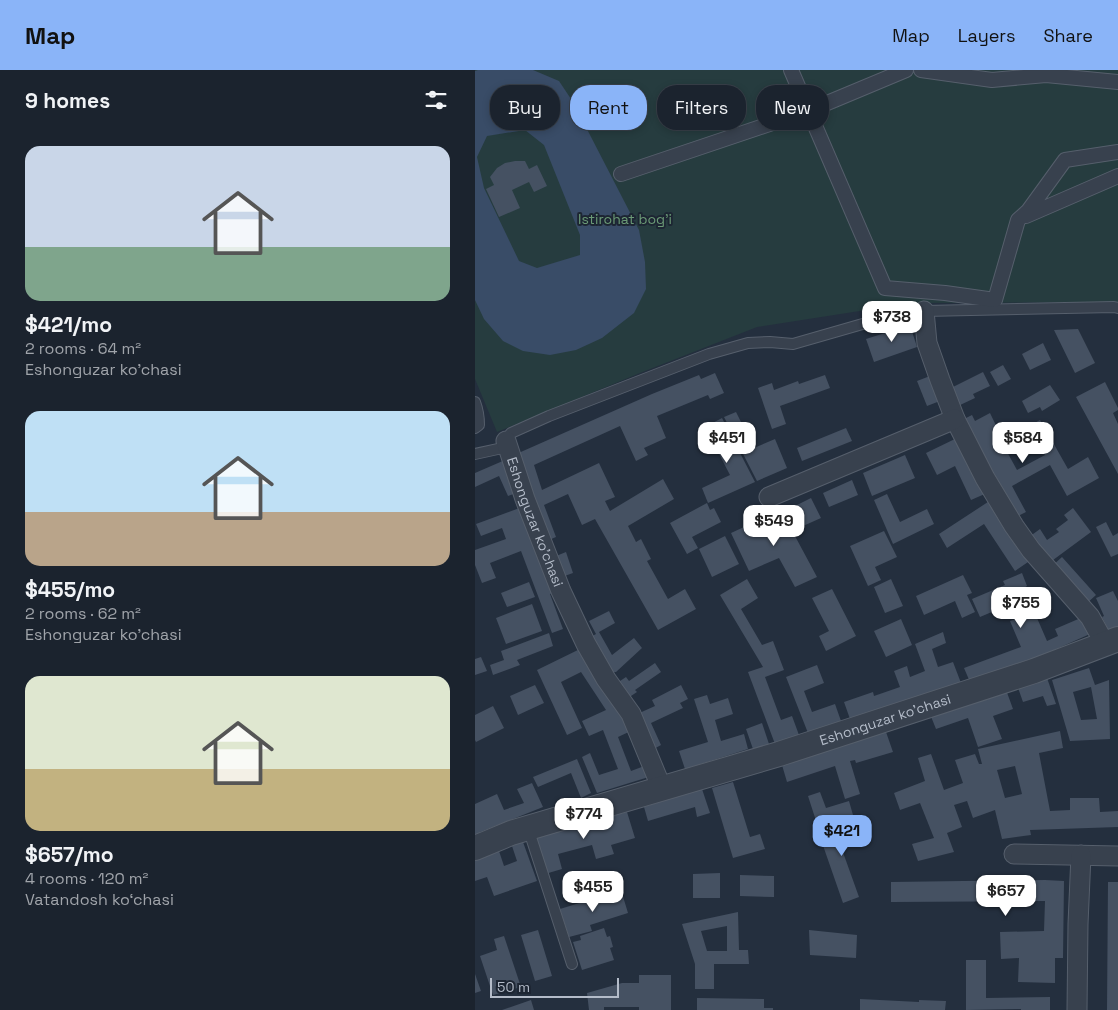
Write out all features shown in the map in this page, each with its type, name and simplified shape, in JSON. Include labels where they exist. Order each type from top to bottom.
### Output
[{"type":"street","points":[[791,70],[797,85]]},
{"type":"street","points":[[829,102],[906,70]]},
{"type":"street","points":[[921,70],[992,80],[1046,75],[1118,82]]},
{"type":"street","points":[[621,174],[756,129]]},
{"type":"street","points":[[816,130],[885,288],[945,293],[995,300],[1018,220],[1028,211],[1065,160],[1118,152]]},
{"type":"street","points":[[1018,220],[1118,176]]},
{"type":"street","name":"Eshonguzar ko'chasi","points":[[475,848],[511,833],[779,754],[1034,671],[1112,642],[1031,550],[985,478],[955,419],[940,380],[927,343],[924,311]]},
{"type":"street","points":[[769,497],[955,419]]},
{"type":"street","name":"Eshonguzar ko'chasi","points":[[507,444],[525,499],[561,591],[585,644],[606,679],[631,714],[662,789]]},
{"type":"street","points":[[1014,854],[1118,856]]},
{"type":"street","points":[[1077,1010],[1081,855]]},
{"type":"lane","points":[[475,454],[507,444],[511,433],[549,416],[709,354],[748,343],[793,344],[880,319],[904,313],[924,311],[1080,307],[1118,308]]},
{"type":"lane","points":[[475,402],[479,411],[479,425],[475,428]]},
{"type":"lane","points":[[528,828],[572,964]]},
{"type":"green space","name":"Istirohat bog'i","points":[[475,70],[1118,70],[1118,302],[911,303],[757,327],[497,432],[475,379]]},
{"type":"water","points":[[533,70],[559,81],[570,98],[570,130],[587,130],[639,230],[645,262],[646,289],[634,313],[602,338],[576,350],[550,355],[523,351],[503,341],[484,319],[475,300],[475,71]],"holes":[[[525,130],[544,145],[580,235],[580,255],[537,268],[519,261],[484,188],[477,157],[487,136]]]},
{"type":"building","points":[[525,161],[529,169],[537,165],[547,186],[534,192],[529,182],[512,190],[520,208],[499,217],[486,189],[494,185],[490,177],[497,168],[505,163]]},
{"type":"building","points":[[910,325],[917,347],[874,362],[866,339]]},
{"type":"building","points":[[1078,329],[1095,363],[1075,373],[1054,330]]},
{"type":"building","points":[[1043,343],[1051,360],[1030,370],[1022,354]]},
{"type":"building","points":[[1003,365],[1011,379],[998,386],[990,372]]},
{"type":"building","points":[[983,372],[990,386],[973,394],[975,398],[958,406],[949,389]]},
{"type":"building","points":[[715,373],[724,393],[710,399],[708,395],[657,416],[666,438],[644,448],[648,455],[636,461],[620,426],[534,465],[542,490],[599,463],[615,497],[605,501],[610,511],[663,479],[674,499],[628,526],[636,542],[641,539],[651,559],[647,561],[668,599],[685,589],[696,609],[658,630],[595,519],[582,525],[568,494],[544,505],[556,537],[544,542],[514,455],[652,394],[699,375],[701,379]]},
{"type":"building","points":[[825,375],[830,388],[780,406],[786,424],[772,429],[758,388],[772,383],[774,390],[798,381],[799,384]]},
{"type":"building","points":[[930,376],[940,401],[927,406],[917,381]]},
{"type":"building","points":[[1105,382],[1118,408],[1113,413],[1118,424],[1118,474],[1076,397]]},
{"type":"building","points":[[1050,385],[1060,400],[1042,411],[1040,407],[1028,413],[1022,401]]},
{"type":"building","points":[[736,412],[754,448],[775,439],[787,468],[757,481],[724,417]]},
{"type":"building","points":[[990,413],[1003,440],[1001,441],[1017,470],[1045,455],[1039,445],[1051,439],[1068,469],[1088,457],[1099,478],[1067,496],[1050,465],[1012,486],[1026,512],[1014,518],[962,420],[972,415],[975,421]]},
{"type":"building","points":[[722,418],[755,482],[708,503],[702,488],[730,475],[705,427]]},
{"type":"building","points":[[1040,420],[1049,436],[1031,446],[1022,430]]},
{"type":"building","points":[[846,428],[852,441],[802,461],[797,448]]},
{"type":"building","points":[[959,437],[987,493],[971,500],[955,466],[937,475],[926,453]]},
{"type":"building","points":[[905,455],[915,478],[872,496],[863,473]]},
{"type":"building","points":[[505,460],[519,492],[508,496],[499,476],[475,487],[475,473]]},
{"type":"building","points":[[852,480],[858,495],[829,507],[823,493]]},
{"type":"building","points":[[887,494],[900,522],[927,509],[934,524],[893,544],[874,500]]},
{"type":"building","points":[[811,498],[821,518],[794,530],[785,511]]},
{"type":"building","points":[[991,500],[1031,560],[1015,571],[984,524],[947,548],[939,534]]},
{"type":"building","points":[[707,503],[710,510],[714,508],[721,522],[692,537],[698,548],[687,554],[670,523]]},
{"type":"building","points":[[525,506],[558,591],[550,594],[563,629],[552,633],[521,551],[490,563],[496,578],[482,583],[475,565],[475,550],[506,539],[502,528],[481,536],[476,524]]},
{"type":"building","points":[[1073,508],[1091,532],[1049,563],[1029,537],[1040,529],[1047,540],[1059,532],[1056,529],[1068,520],[1064,515]]},
{"type":"building","points":[[781,510],[817,577],[795,587],[779,558],[749,571],[731,533]]},
{"type":"building","points":[[1106,522],[1113,536],[1118,533],[1118,554],[1111,557],[1096,527]]},
{"type":"building","points":[[884,531],[897,557],[875,567],[881,580],[868,586],[850,546]]},
{"type":"building","points":[[725,536],[739,564],[712,577],[699,549]]},
{"type":"building","points":[[566,552],[573,573],[559,578],[551,558]]},
{"type":"building","points":[[1062,557],[1096,595],[1086,604],[1051,567]]},
{"type":"building","points":[[1022,573],[1027,586],[1024,588],[1047,641],[1058,636],[1055,629],[1083,617],[1090,634],[1036,658],[970,682],[964,668],[1021,647],[1010,621],[1019,618],[1013,603],[980,617],[972,599],[1005,585],[1003,581]]},
{"type":"building","points":[[963,575],[972,593],[967,595],[975,612],[962,618],[955,601],[924,615],[916,596]]},
{"type":"building","points":[[747,579],[758,598],[741,609],[762,645],[773,641],[784,670],[765,677],[781,720],[792,716],[799,735],[775,744],[748,672],[763,667],[720,595]]},
{"type":"building","points":[[891,579],[903,606],[885,613],[874,587]]},
{"type":"building","points":[[529,582],[535,597],[507,607],[501,593]]},
{"type":"building","points":[[832,589],[856,636],[826,651],[819,636],[829,631],[812,598]]},
{"type":"building","points":[[1113,591],[1118,601],[1118,627],[1109,631],[1096,598]]},
{"type":"building","points":[[532,604],[542,631],[506,644],[496,618]]},
{"type":"building","points":[[609,611],[615,623],[599,632],[612,655],[634,638],[642,648],[616,672],[604,672],[587,639],[596,634],[589,621]]},
{"type":"building","points":[[901,619],[912,645],[886,657],[874,631]]},
{"type":"building","points":[[943,632],[946,643],[932,649],[938,667],[953,662],[961,683],[850,719],[844,702],[873,692],[874,696],[900,687],[894,671],[907,666],[910,677],[925,671],[915,644]]},
{"type":"building","points":[[549,633],[553,646],[517,660],[520,665],[493,675],[490,665],[504,660],[501,651]]},
{"type":"building","points":[[582,648],[633,730],[618,737],[631,771],[647,765],[652,776],[597,793],[582,757],[590,753],[599,775],[618,769],[603,730],[589,736],[582,721],[606,710],[581,672],[561,682],[582,728],[567,735],[537,670]]},
{"type":"building","points":[[481,657],[487,671],[475,675],[475,659]]},
{"type":"building","points":[[655,663],[661,672],[635,690],[637,692],[625,700],[614,685],[626,677],[629,681]]},
{"type":"building","points":[[817,665],[824,683],[804,691],[812,712],[835,704],[841,721],[808,733],[786,677]]},
{"type":"building","points":[[1089,668],[1095,685],[1109,680],[1110,739],[1070,741],[1052,680]],"holes":[[[1091,687],[1097,719],[1081,720],[1073,692]]]},
{"type":"building","points":[[1046,675],[1056,704],[1047,706],[1043,696],[1023,702],[1017,685]]},
{"type":"building","points":[[535,685],[544,703],[518,715],[510,696]]},
{"type":"building","points":[[681,685],[688,699],[680,703],[683,708],[651,723],[661,745],[652,750],[635,715],[655,706],[652,700]]},
{"type":"building","points":[[1005,687],[1013,709],[993,716],[1002,739],[978,747],[968,718],[936,729],[930,714]]},
{"type":"building","points":[[707,695],[710,704],[728,698],[733,714],[715,720],[721,741],[744,734],[748,749],[685,769],[679,751],[708,742],[694,699]]},
{"type":"building","points":[[493,706],[504,728],[476,742],[475,715]]},
{"type":"building","points":[[762,723],[769,744],[753,749],[746,729]]},
{"type":"building","points":[[1060,731],[1063,748],[1039,753],[1050,811],[1070,810],[1070,798],[1099,798],[1100,812],[1118,811],[1118,827],[1030,830],[1031,835],[1002,839],[995,810],[973,818],[967,801],[954,805],[962,827],[947,833],[954,852],[918,861],[912,844],[934,838],[920,803],[900,810],[894,793],[925,781],[918,758],[931,754],[944,790],[963,783],[955,760],[975,754],[979,764],[982,764],[978,749]],"holes":[[[1015,766],[1022,794],[1005,798],[997,770]]]},
{"type":"building","points":[[886,732],[893,752],[856,763],[855,760],[850,761],[860,794],[845,799],[835,766],[787,782],[782,765]]},
{"type":"building","points":[[577,759],[591,793],[581,798],[571,773],[538,787],[533,777]]},
{"type":"building","points":[[733,782],[750,837],[760,834],[765,849],[733,858],[712,788]]},
{"type":"building","points":[[532,783],[543,807],[480,832],[481,836],[475,838],[475,804],[497,794],[504,810],[524,803],[517,789]]},
{"type":"building","points":[[702,789],[710,813],[697,817],[695,807],[648,821],[644,807]]},
{"type":"building","points":[[820,792],[826,808],[849,801],[853,815],[818,827],[808,796]]},
{"type":"building","points":[[627,812],[635,838],[611,845],[614,854],[596,859],[592,845],[558,854],[562,869],[545,874],[534,838]]},
{"type":"building","points":[[860,820],[866,835],[840,844],[859,897],[843,903],[819,834]]},
{"type":"building","points":[[523,842],[537,881],[494,896],[487,877],[475,881],[475,859],[499,851],[504,866],[517,861],[512,846]]},
{"type":"building","points":[[720,873],[720,898],[693,898],[693,874]]},
{"type":"building","points":[[740,875],[774,876],[774,897],[740,896]]},
{"type":"building","points":[[1064,881],[1063,958],[1055,958],[1055,983],[1018,982],[1019,958],[1001,959],[1000,932],[1044,931],[1045,901],[891,902],[891,882]]},
{"type":"building","points":[[1108,882],[1118,882],[1118,1010],[1107,1010]]},
{"type":"building","points":[[621,890],[628,913],[590,925],[592,931],[569,937],[560,909]]},
{"type":"building","points":[[738,912],[739,950],[748,950],[749,964],[714,964],[714,989],[695,989],[695,964],[682,924]],"holes":[[[727,926],[727,951],[707,951],[701,931]]]},
{"type":"building","points":[[604,928],[607,937],[610,936],[613,947],[610,948],[614,960],[582,970],[573,942],[581,940],[580,936]]},
{"type":"building","points":[[538,930],[552,976],[535,981],[521,935]]},
{"type":"building","points":[[809,930],[857,935],[856,958],[810,955]]},
{"type":"building","points":[[504,936],[521,987],[493,995],[480,956],[497,950],[494,939]]},
{"type":"building","points":[[966,960],[986,960],[986,998],[1050,997],[1050,1010],[966,1010]]},
{"type":"building","points":[[475,974],[481,991],[475,993]]},
{"type":"building","points":[[639,975],[671,975],[671,1010],[639,1010],[639,1007],[604,1007],[604,1010],[589,1010],[587,993],[622,983],[639,983]]},
{"type":"building","points":[[697,998],[764,999],[764,1008],[773,1008],[773,1010],[697,1010]]},
{"type":"building","points":[[860,999],[919,1002],[919,1000],[946,1001],[945,1010],[860,1010]]},
{"type":"building","points":[[531,1000],[534,1010],[502,1010]]}]
